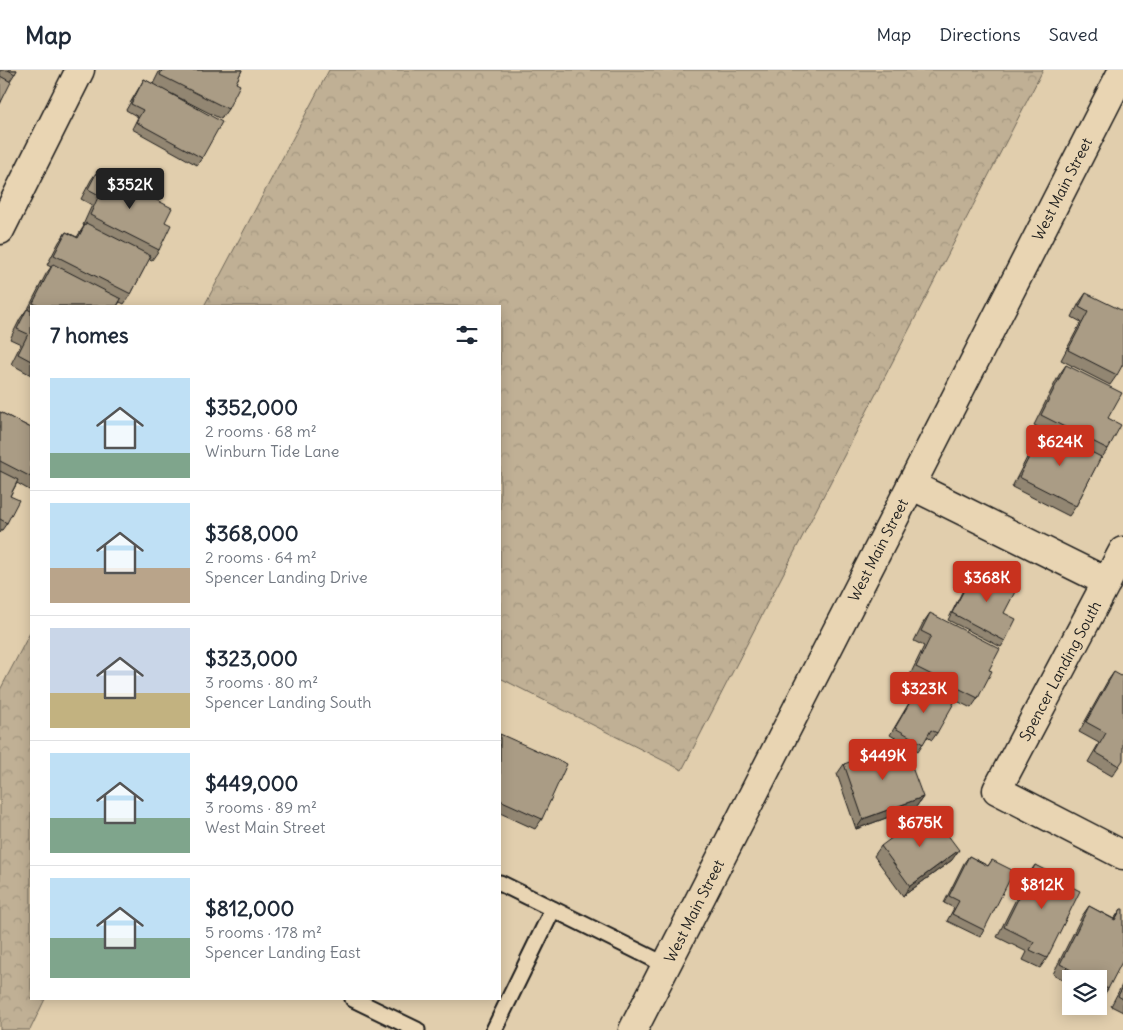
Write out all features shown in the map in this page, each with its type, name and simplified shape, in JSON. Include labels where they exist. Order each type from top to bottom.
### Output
[{"type":"main road","points":[[0,230],[7,197],[80,70]]},
{"type":"main road","name":"West Main Street","points":[[633,1030],[1123,70]]},
{"type":"main road","points":[[911,485],[1107,582]]},
{"type":"main road","name":"Spencer Landing South","points":[[1123,551],[997,790],[1123,855]]},
{"type":"lane","points":[[501,883],[666,965]]},
{"type":"lane","points":[[494,1030],[554,909]]},
{"type":"lane","points":[[355,1000],[417,1030]]},
{"type":"green space","points":[[329,70],[1043,70],[682,770],[501,679],[501,305],[205,305]]},
{"type":"green space","points":[[30,633],[30,1000],[45,1000],[30,1030],[0,1030],[0,690]]},
{"type":"building","points":[[8,70],[17,70],[15,74]]},
{"type":"building","points":[[162,70],[242,70],[236,83],[240,85],[228,109],[160,75]]},
{"type":"building","points":[[0,76],[11,82],[0,104]]},
{"type":"building","points":[[144,79],[222,122],[202,158],[136,122],[143,110],[131,104]]},
{"type":"building","points":[[98,170],[172,208],[165,222],[171,225],[159,250],[90,215],[99,195],[88,189]]},
{"type":"building","points":[[86,223],[151,256],[131,294],[54,255],[66,232],[78,238]]},
{"type":"building","points":[[53,264],[121,299],[118,305],[37,305],[33,303]]},
{"type":"building","points":[[1086,293],[1123,311],[1123,364],[1117,375],[1068,350],[1088,312],[1079,307]]},
{"type":"building","points":[[27,309],[30,310],[30,360],[18,354],[28,334],[17,329]]},
{"type":"building","points":[[1066,365],[1122,393],[1108,418],[1121,425],[1108,449],[1041,415]]},
{"type":"building","points":[[0,412],[30,427],[30,476],[0,461]]},
{"type":"building","points":[[1044,428],[1101,457],[1076,506],[1019,477]]},
{"type":"building","points":[[0,471],[18,480],[10,496],[19,500],[7,523],[0,519]]},
{"type":"building","points":[[977,565],[1018,586],[1004,613],[1016,619],[1005,641],[952,613]]},
{"type":"building","points":[[930,613],[1000,649],[989,670],[992,671],[978,698],[916,667],[931,636],[921,631]]},
{"type":"building","points":[[1114,672],[1123,677],[1123,760],[1119,766],[1095,752],[1106,733],[1086,722]]},
{"type":"building","points":[[921,683],[954,703],[937,733],[931,730],[923,744],[895,728]]},
{"type":"building","points":[[501,734],[567,764],[542,819],[501,800]]},
{"type":"building","points":[[903,743],[923,797],[863,819],[844,764]]},
{"type":"building","points":[[929,810],[959,850],[910,886],[881,846]]},
{"type":"building","points":[[969,856],[988,866],[992,860],[1014,871],[984,930],[952,914],[959,901],[949,896]]},
{"type":"building","points":[[1035,865],[1061,878],[1060,881],[1080,891],[1047,958],[1030,950],[1034,942],[1004,927]]},
{"type":"building","points":[[1089,906],[1115,920],[1121,909],[1123,909],[1123,960],[1108,989],[1107,970],[1071,970],[1060,964]]},
{"type":"building","points":[[1123,987],[1123,999],[1118,996]]}]
